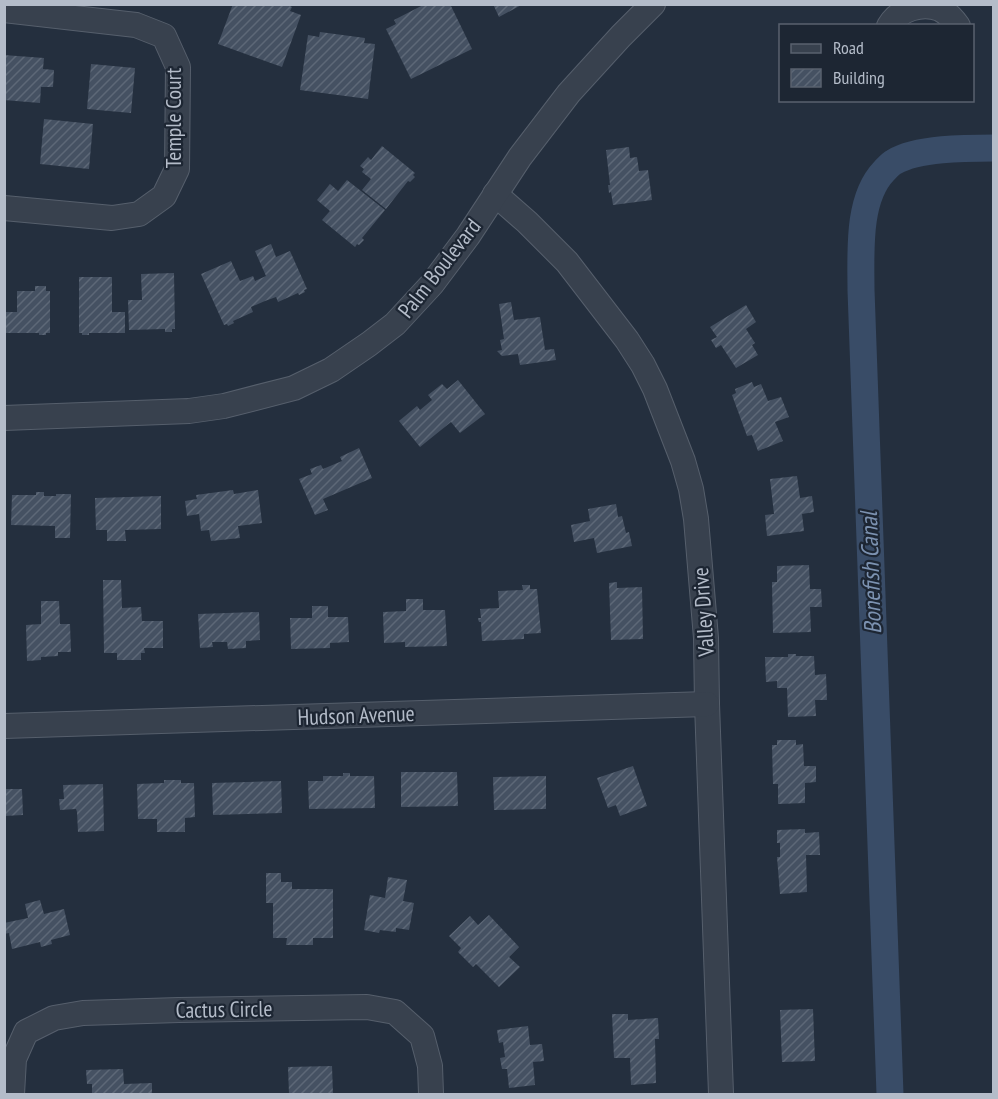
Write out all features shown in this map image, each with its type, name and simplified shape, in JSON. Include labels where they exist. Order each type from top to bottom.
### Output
[{"type":"street","name":"Palm Boulevard","points":[[4,418],[189,411],[224,406],[294,388],[331,370],[395,324],[432,284],[468,236],[520,157],[569,93],[652,4]]},
{"type":"street","points":[[890,24],[902,12],[914,7],[927,6],[957,16]]},
{"type":"street","name":"Temple Court","points":[[4,10],[136,25],[164,36],[178,67],[178,78],[177,169],[164,196],[139,214],[112,218],[4,208]]},
{"type":"street","name":"Valley Drive","points":[[495,194],[567,262],[627,340],[655,389],[683,461],[691,489],[696,519],[706,638],[721,1095]]},
{"type":"street","name":"Hudson Avenue","points":[[4,726],[707,704]]},
{"type":"street","name":"Cactus Circle","points":[[12,1095],[14,1059],[26,1032],[54,1018],[83,1013],[367,1007],[395,1012],[422,1036],[430,1066],[431,1095]]},
{"type":"building","points":[[233,4],[285,4],[292,7],[290,11],[301,15],[282,67],[218,44]]},
{"type":"building","points":[[425,4],[450,4],[472,49],[411,79],[386,29],[396,24],[394,20]]},
{"type":"building","points":[[493,4],[523,4],[499,17]]},
{"type":"building","points":[[320,32],[365,38],[364,43],[375,44],[368,99],[300,90],[308,35],[319,37]]},
{"type":"building","points":[[4,55],[44,58],[43,69],[54,70],[53,87],[41,87],[40,103],[4,100]]},
{"type":"building","points":[[91,64],[135,68],[131,113],[87,109]]},
{"type":"building","points":[[44,119],[93,124],[89,169],[40,164]]},
{"type":"building","points":[[382,146],[415,173],[413,175],[415,177],[410,182],[408,181],[386,209],[362,190],[371,179],[362,172],[364,169],[360,166],[368,157],[371,160]]},
{"type":"building","points":[[629,147],[630,158],[637,157],[639,171],[648,170],[652,200],[613,205],[611,192],[609,193],[606,150]]},
{"type":"building","points":[[347,180],[385,210],[362,238],[364,240],[355,247],[322,220],[330,211],[317,200],[330,184],[338,191]]},
{"type":"building","points":[[271,244],[276,257],[290,251],[307,289],[299,295],[298,293],[278,302],[276,297],[251,307],[253,312],[233,321],[234,323],[228,326],[224,325],[201,274],[231,261],[240,281],[253,276],[255,281],[266,276],[255,251]]},
{"type":"building","points":[[174,273],[175,329],[172,329],[172,332],[165,332],[165,329],[129,330],[128,300],[142,300],[141,274]]},
{"type":"building","points":[[79,277],[112,277],[112,312],[125,312],[125,333],[82,335],[79,333]]},
{"type":"building","points":[[35,286],[46,286],[46,291],[50,291],[50,333],[39,335],[39,333],[4,333],[4,312],[17,312],[17,291],[35,291]]},
{"type":"building","points":[[511,302],[514,320],[540,317],[545,350],[554,349],[556,360],[520,365],[518,354],[502,356],[497,351],[502,350],[500,340],[504,339],[499,304]]},
{"type":"building","points":[[746,305],[756,322],[746,329],[755,343],[752,345],[758,355],[736,368],[721,345],[716,348],[711,340],[717,337],[710,327]]},
{"type":"building","points":[[458,380],[485,414],[460,433],[451,422],[420,447],[399,421],[417,406],[420,410],[432,400],[428,395],[442,384],[447,389]]},
{"type":"building","points":[[752,382],[754,387],[761,384],[768,401],[781,397],[789,417],[775,422],[783,441],[758,451],[752,435],[747,436],[732,395],[736,393],[735,389]]},
{"type":"building","points":[[359,448],[372,478],[323,499],[328,510],[315,515],[299,479],[312,474],[310,469],[321,465],[323,469],[342,461],[340,457]]},
{"type":"building","points":[[797,476],[800,498],[812,496],[814,512],[802,514],[804,531],[767,536],[765,515],[774,514],[770,479]]},
{"type":"building","points":[[233,490],[234,494],[258,490],[262,523],[238,526],[240,538],[211,541],[209,530],[201,531],[199,514],[187,516],[185,501],[197,499],[196,495]]},
{"type":"building","points":[[36,492],[44,492],[44,496],[71,494],[70,538],[55,538],[55,526],[11,525],[12,495],[36,495]]},
{"type":"building","points":[[161,496],[161,529],[125,530],[126,541],[107,541],[107,530],[96,530],[95,498]]},
{"type":"building","points":[[616,504],[618,517],[622,516],[632,546],[597,553],[594,538],[574,542],[571,525],[590,521],[588,509]]},
{"type":"building","points":[[809,565],[810,589],[821,589],[822,607],[810,607],[811,632],[773,633],[772,582],[777,582],[777,566]]},
{"type":"building","points":[[103,580],[121,580],[122,608],[141,607],[142,621],[163,621],[163,648],[144,648],[145,653],[141,653],[141,660],[117,660],[117,653],[104,653]]},
{"type":"building","points":[[617,582],[617,588],[642,587],[643,639],[611,640],[609,583]]},
{"type":"building","points":[[522,585],[530,585],[530,589],[537,589],[541,633],[524,634],[524,639],[482,641],[481,622],[478,618],[481,618],[480,609],[499,608],[498,591],[523,590]]},
{"type":"building","points":[[406,599],[423,599],[423,610],[445,610],[447,646],[405,647],[405,642],[384,643],[383,612],[406,611]]},
{"type":"building","points":[[41,601],[59,601],[60,624],[70,624],[71,652],[58,652],[58,656],[27,661],[26,625],[41,624]]},
{"type":"building","points":[[312,606],[328,606],[328,617],[348,617],[349,642],[330,643],[330,648],[291,649],[290,618],[312,618]]},
{"type":"building","points":[[259,612],[260,640],[246,641],[246,648],[228,649],[227,642],[212,642],[213,647],[200,648],[198,614]]},
{"type":"building","points":[[788,654],[814,656],[815,675],[826,674],[827,700],[815,700],[816,716],[788,717],[787,688],[777,688],[777,681],[766,682],[765,657],[788,657]]},
{"type":"building","points":[[777,740],[796,740],[796,745],[803,744],[804,766],[816,766],[816,782],[805,783],[805,803],[778,804],[778,784],[773,784],[772,745],[777,745]]},
{"type":"building","points":[[633,766],[647,806],[620,816],[616,805],[608,808],[597,778]]},
{"type":"building","points":[[401,772],[457,772],[458,806],[401,807]]},
{"type":"building","points":[[343,773],[350,773],[350,776],[374,776],[375,808],[309,809],[308,781],[323,781],[323,776],[343,776]]},
{"type":"building","points":[[546,776],[546,809],[494,810],[493,777]]},
{"type":"building","points":[[164,780],[194,783],[195,817],[185,818],[185,832],[157,832],[157,819],[138,819],[137,784],[164,783]]},
{"type":"building","points":[[281,781],[282,813],[213,815],[212,783]]},
{"type":"building","points":[[103,784],[104,831],[78,832],[76,809],[60,810],[59,799],[64,799],[63,785]]},
{"type":"building","points":[[4,789],[22,789],[23,815],[4,816]]},
{"type":"building","points":[[805,829],[805,833],[819,832],[820,855],[806,855],[807,892],[780,894],[777,857],[780,857],[780,843],[777,843],[777,830]]},
{"type":"building","points":[[266,873],[281,873],[281,882],[292,882],[292,889],[333,889],[333,938],[313,938],[313,945],[286,945],[287,938],[273,938],[273,903],[266,903]]},
{"type":"building","points":[[388,877],[407,880],[403,901],[414,903],[409,930],[396,928],[396,932],[380,930],[379,933],[364,930],[370,895],[385,898]]},
{"type":"building","points":[[40,900],[44,914],[64,909],[70,935],[51,940],[52,944],[41,947],[40,942],[12,949],[9,933],[4,934],[4,923],[28,918],[25,904]]},
{"type":"building","points":[[489,915],[519,947],[509,957],[520,967],[499,987],[476,964],[473,967],[458,952],[461,948],[449,936],[470,916],[478,925]]},
{"type":"building","points":[[813,1009],[815,1061],[782,1062],[780,1010]]},
{"type":"building","points":[[612,1014],[628,1014],[628,1020],[658,1018],[659,1039],[655,1039],[656,1083],[631,1085],[630,1058],[614,1058]]},
{"type":"building","points":[[528,1026],[530,1045],[542,1044],[544,1061],[533,1062],[535,1085],[509,1088],[507,1069],[502,1069],[500,1058],[505,1057],[503,1042],[499,1043],[497,1030]]},
{"type":"building","points":[[332,1066],[333,1094],[289,1094],[288,1067]]},
{"type":"building","points":[[123,1069],[124,1084],[152,1083],[152,1094],[92,1094],[92,1084],[87,1084],[86,1070]]},
{"type":"waterway","name":"Bonefish Canal","points":[[890,1094],[861,290],[862,227],[869,196],[875,183],[893,163],[904,157],[928,151],[994,148]]}]
